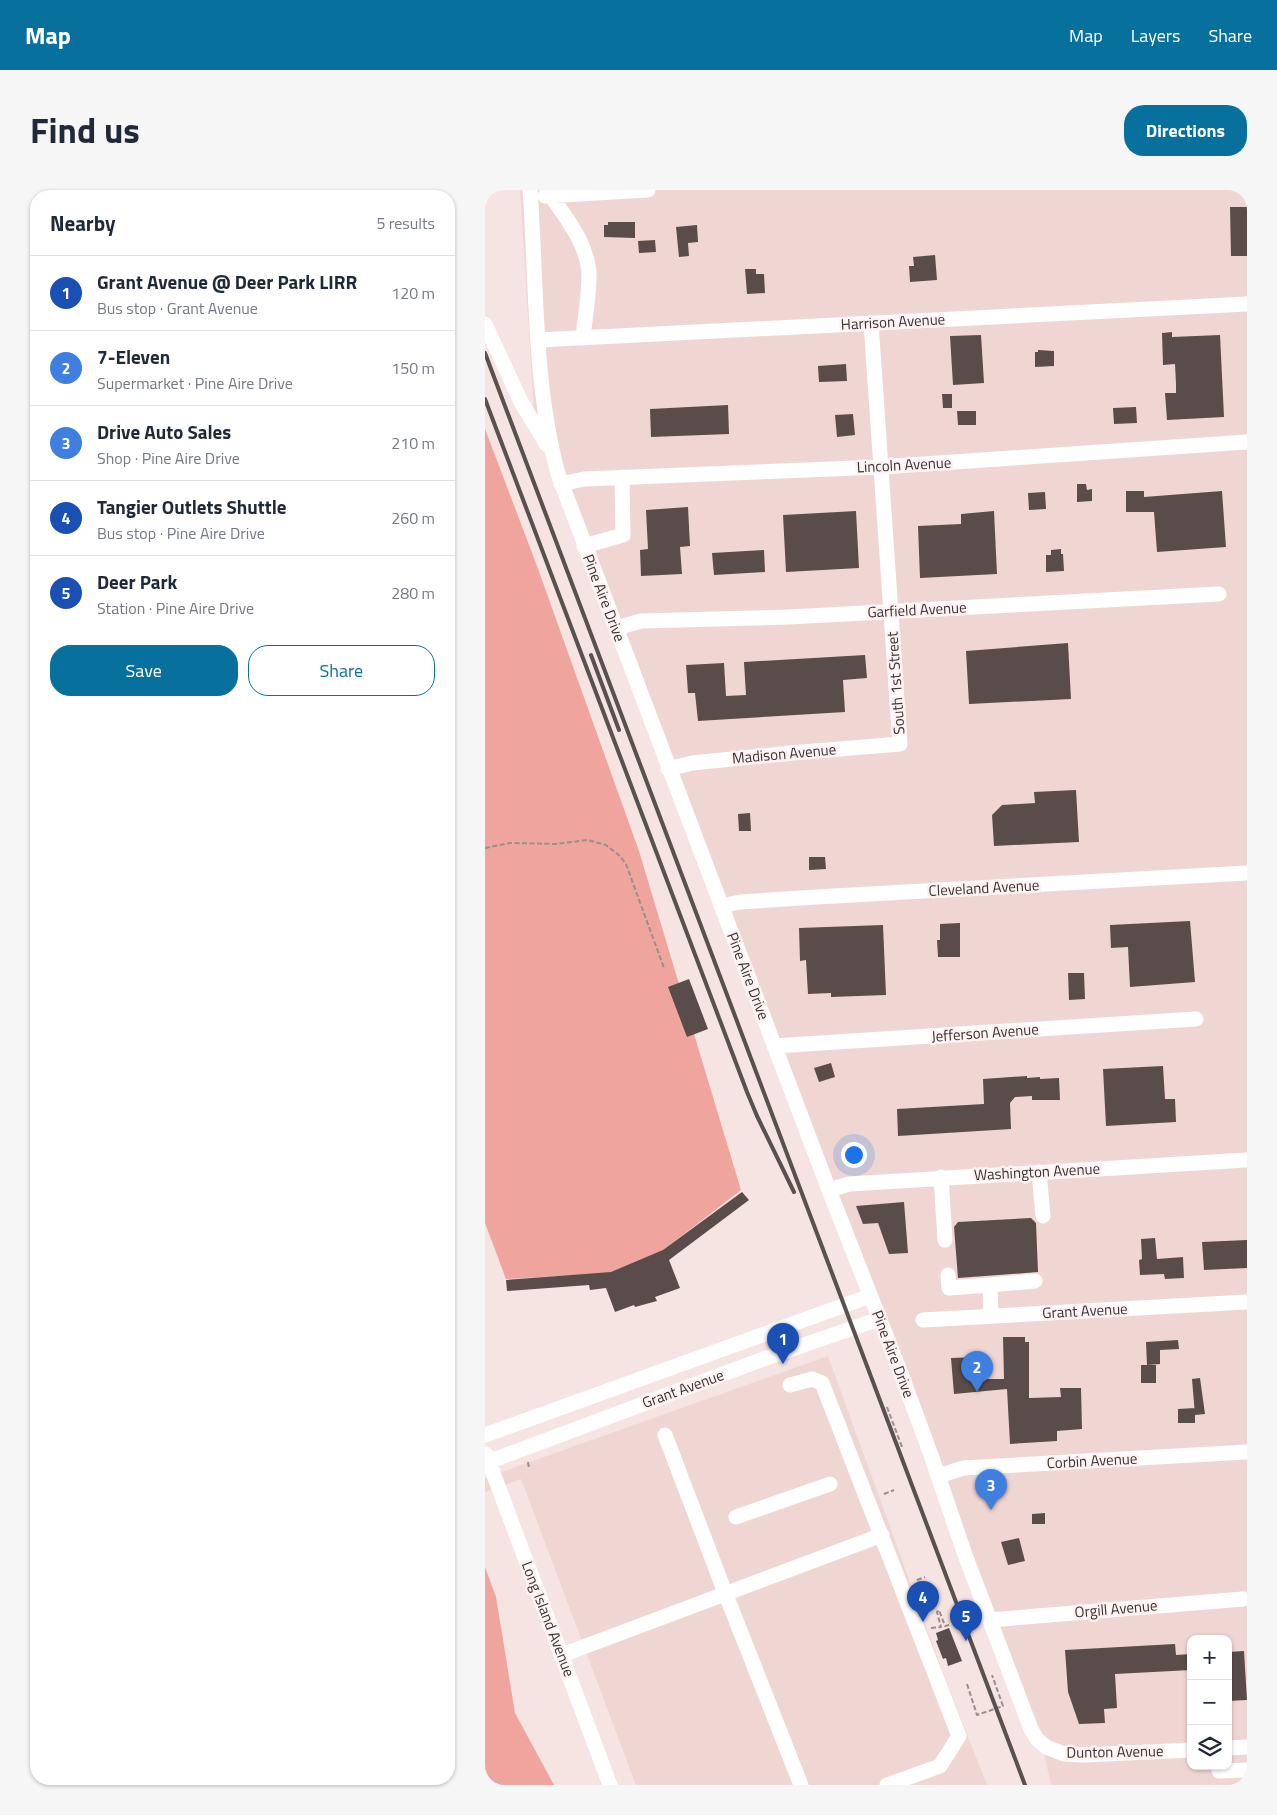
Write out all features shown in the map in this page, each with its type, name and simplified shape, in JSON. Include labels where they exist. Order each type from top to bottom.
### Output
[{"type":"street","points":[[530,193],[551,196],[648,190]]},
{"type":"street","name":"Pine Aire Drive","points":[[530,193],[545,411],[552,453],[561,484],[879,1319],[1031,1729],[1042,1744]]},
{"type":"street","points":[[551,196],[573,228],[582,244],[585,255],[589,274],[583,338]]},
{"type":"street","name":"Harrison Avenue","points":[[539,340],[1247,304]]},
{"type":"street","name":"South 1st Street","points":[[871,323],[900,744]]},
{"type":"street","points":[[485,324],[521,402],[552,453]]},
{"type":"street","name":"Lincoln Avenue","points":[[561,484],[578,480],[881,467],[1247,442]]},
{"type":"street","points":[[585,546],[623,534],[623,478]]},
{"type":"street","name":"Garfield Avenue","points":[[615,628],[641,621],[789,617],[1219,594]]},
{"type":"street","name":"Madison Avenue","points":[[668,769],[685,764],[791,752],[900,744]]},
{"type":"street","name":"Cleveland Avenue","points":[[721,906],[740,902],[816,897],[1247,873]]},
{"type":"street","name":"Jefferson Avenue","points":[[774,1046],[1196,1019]]},
{"type":"street","name":"Washington Avenue","points":[[829,1190],[849,1184],[941,1177],[1247,1160]]},
{"type":"street","points":[[1039,1172],[1043,1216]]},
{"type":"street","points":[[941,1177],[945,1240]]},
{"type":"street","points":[[948,1275],[949,1288],[1035,1281]]},
{"type":"street","points":[[990,1284],[991,1316]]},
{"type":"street","name":"Grant Avenue","points":[[485,1435],[870,1296]]},
{"type":"street","name":"Grant Avenue","points":[[923,1320],[1247,1302]]},
{"type":"street","name":"Grant Avenue","points":[[486,1459],[879,1319]]},
{"type":"street","points":[[790,1385],[812,1379],[822,1383],[959,1736],[940,1766],[887,1785]]},
{"type":"street","points":[[665,1435],[801,1785]]},
{"type":"street","name":"Corbin Avenue","points":[[938,1476],[964,1468],[1247,1452]]},
{"type":"street","name":"Long Island Avenue","points":[[486,1459],[610,1785]]},
{"type":"street","points":[[736,1517],[829,1484]]},
{"type":"street","points":[[562,1655],[882,1535]]},
{"type":"street","name":"Orgill Avenue","points":[[990,1620],[1243,1599]]},
{"type":"street","name":"Dunton Avenue","points":[[1042,1744],[1057,1753],[1069,1755],[1187,1750]]},
{"type":"street","points":[[1232,1748],[1247,1747]]},
{"type":"street","points":[[1219,1771],[1247,1770]]},
{"type":"path","points":[[485,848],[510,843],[556,844],[587,840],[597,841],[614,850],[626,864],[664,968]]},
{"type":"path","points":[[887,1407],[902,1447]]},
{"type":"path","points":[[884,1494],[894,1490]]},
{"type":"path","points":[[917,1580],[925,1577]]},
{"type":"path","points":[[931,1628],[941,1626],[937,1612],[939,1610],[945,1626],[949,1625]]},
{"type":"path","points":[[967,1684],[977,1715],[1003,1706],[992,1675]]},
{"type":"path","points":[[991,1684],[995,1682]]},
{"type":"path","points":[[969,1693],[974,1691]]},
{"type":"shaded area","points":[[520,190],[1247,190],[1247,1785],[1051,1785],[1042,1744],[534,412]]},
{"type":"shaded area","points":[[485,429],[537,566],[639,851],[741,1190],[657,1255],[609,1273],[506,1279],[485,1223]]},
{"type":"shaded area","points":[[828,1356],[942,1670],[987,1785],[636,1785],[521,1479],[485,1492],[485,1478]]},
{"type":"shaded area","points":[[485,1567],[496,1597],[515,1713],[554,1785],[485,1785]]},
{"type":"building","points":[[1230,207],[1247,207],[1247,256],[1231,256]]},
{"type":"building","points":[[608,222],[635,222],[635,238],[604,237],[604,225],[608,225]]},
{"type":"building","points":[[697,225],[698,242],[688,243],[689,256],[679,257],[676,227]]},
{"type":"building","points":[[655,240],[656,252],[639,253],[638,241]]},
{"type":"building","points":[[935,255],[937,280],[910,282],[909,266],[914,266],[913,257]]},
{"type":"building","points":[[745,269],[756,269],[756,274],[764,274],[765,293],[747,294]]},
{"type":"building","points":[[1172,332],[1172,337],[1220,335],[1224,417],[1167,420],[1165,393],[1176,393],[1175,364],[1163,365],[1162,333]]},
{"type":"building","points":[[981,335],[984,383],[953,385],[950,336]]},
{"type":"building","points":[[1038,350],[1054,351],[1054,366],[1035,367],[1035,352],[1038,352]]},
{"type":"building","points":[[846,364],[847,381],[819,382],[818,366]]},
{"type":"building","points":[[942,394],[952,394],[952,408],[943,408]]},
{"type":"building","points":[[728,405],[729,434],[651,437],[650,409]]},
{"type":"building","points":[[1136,407],[1137,423],[1114,424],[1113,408]]},
{"type":"building","points":[[957,411],[976,411],[976,425],[958,425]]},
{"type":"building","points":[[853,414],[855,435],[837,437],[835,415]]},
{"type":"building","points":[[1077,484],[1086,484],[1087,490],[1092,489],[1092,501],[1077,502]]},
{"type":"building","points":[[1126,491],[1144,491],[1144,497],[1222,491],[1226,547],[1157,552],[1154,512],[1126,512]]},
{"type":"building","points":[[1045,492],[1046,509],[1029,510],[1028,493]]},
{"type":"building","points":[[688,507],[690,546],[680,547],[682,574],[641,576],[640,550],[648,549],[646,510]]},
{"type":"building","points":[[856,511],[859,568],[786,572],[783,515]]},
{"type":"building","points":[[994,511],[997,574],[920,578],[918,526],[961,524],[961,514]]},
{"type":"building","points":[[1061,549],[1064,571],[1046,572],[1046,555],[1051,555],[1051,550]]},
{"type":"building","points":[[764,550],[765,572],[714,575],[712,553]]},
{"type":"building","points":[[1068,643],[1071,699],[969,704],[966,651]]},
{"type":"building","points":[[865,655],[867,678],[843,680],[845,712],[698,721],[695,693],[688,693],[686,665],[724,663],[726,696],[746,695],[744,662]]},
{"type":"building","points":[[1076,790],[1079,842],[994,846],[992,815],[1002,805],[1035,803],[1034,792]]},
{"type":"building","points":[[750,813],[751,831],[739,831],[738,814]]},
{"type":"building","points":[[809,857],[825,857],[826,869],[809,870]]},
{"type":"building","points":[[1190,921],[1195,982],[1130,987],[1128,947],[1111,948],[1110,925]]},
{"type":"building","points":[[960,923],[960,957],[938,957],[937,940],[940,940],[940,924]]},
{"type":"building","points":[[883,925],[886,995],[831,997],[831,993],[808,994],[806,960],[800,961],[799,928]]},
{"type":"building","points":[[1068,973],[1084,973],[1085,999],[1069,1000]]},
{"type":"building","points":[[689,979],[708,1029],[687,1037],[668,987]]},
{"type":"building","points":[[831,1063],[835,1077],[819,1082],[814,1068]]},
{"type":"building","points":[[1163,1066],[1165,1099],[1175,1099],[1176,1122],[1106,1126],[1103,1069]]},
{"type":"building","points":[[1027,1076],[1027,1078],[1040,1077],[1040,1079],[1059,1078],[1060,1100],[1032,1100],[1032,1096],[1015,1097],[1010,1103],[1011,1129],[898,1136],[897,1109],[984,1104],[983,1079]]},
{"type":"building","points":[[742,1192],[749,1200],[669,1260],[680,1288],[655,1297],[657,1301],[635,1307],[634,1305],[615,1312],[606,1288],[590,1290],[589,1285],[507,1291],[506,1280],[611,1272],[663,1250]]},
{"type":"building","points":[[904,1202],[908,1253],[889,1254],[878,1223],[863,1224],[856,1206]]},
{"type":"building","points":[[1031,1218],[1036,1223],[1038,1272],[958,1278],[954,1227],[958,1222]]},
{"type":"building","points":[[1155,1238],[1157,1259],[1183,1257],[1184,1278],[1165,1279],[1164,1274],[1140,1275],[1139,1260],[1142,1259],[1141,1239]]},
{"type":"building","points":[[1247,1240],[1247,1268],[1204,1270],[1202,1242]]},
{"type":"building","points":[[1003,1337],[1025,1337],[1025,1342],[1029,1342],[1029,1398],[1061,1397],[1060,1388],[1081,1388],[1082,1429],[1057,1431],[1057,1441],[1010,1444],[1007,1389],[954,1394],[951,1358],[979,1357],[981,1379],[1004,1379]]},
{"type":"building","points":[[1178,1340],[1179,1349],[1160,1350],[1160,1364],[1147,1365],[1146,1342]]},
{"type":"building","points":[[1141,1365],[1156,1365],[1156,1383],[1141,1383]]},
{"type":"building","points":[[1200,1378],[1205,1414],[1195,1415],[1192,1379]]},
{"type":"building","points":[[1195,1408],[1195,1423],[1178,1423],[1178,1409]]},
{"type":"building","points":[[1045,1513],[1045,1524],[1032,1524],[1032,1514]]},
{"type":"building","points":[[1019,1538],[1025,1561],[1008,1565],[1001,1542]]},
{"type":"building","points":[[949,1628],[962,1661],[948,1666],[946,1658],[943,1659],[936,1641],[938,1640],[936,1633]]},
{"type":"building","points":[[1175,1644],[1176,1655],[1187,1654],[1187,1670],[1115,1674],[1117,1708],[1104,1709],[1105,1723],[1079,1724],[1068,1692],[1065,1650]]},
{"type":"building","points":[[1244,1651],[1247,1700],[1232,1701],[1232,1652]]},
{"type":"railway","points":[[485,353],[1025,1785]]},
{"type":"railway","points":[[485,399],[747,1092],[794,1192]]},
{"type":"railway","points":[[591,655],[619,730]]},
{"type":"place","name":"Grant Avenue @ Deer Park LIRR","points":[[783,1364]]},
{"type":"place","name":"7-Eleven","points":[[977,1392]]},
{"type":"place","name":"Drive Auto Sales","points":[[991,1510]]},
{"type":"place","name":"Tangier Outlets Shuttle","points":[[923,1622]]},
{"type":"place","name":"Deer Park","points":[[966,1641]]}]
